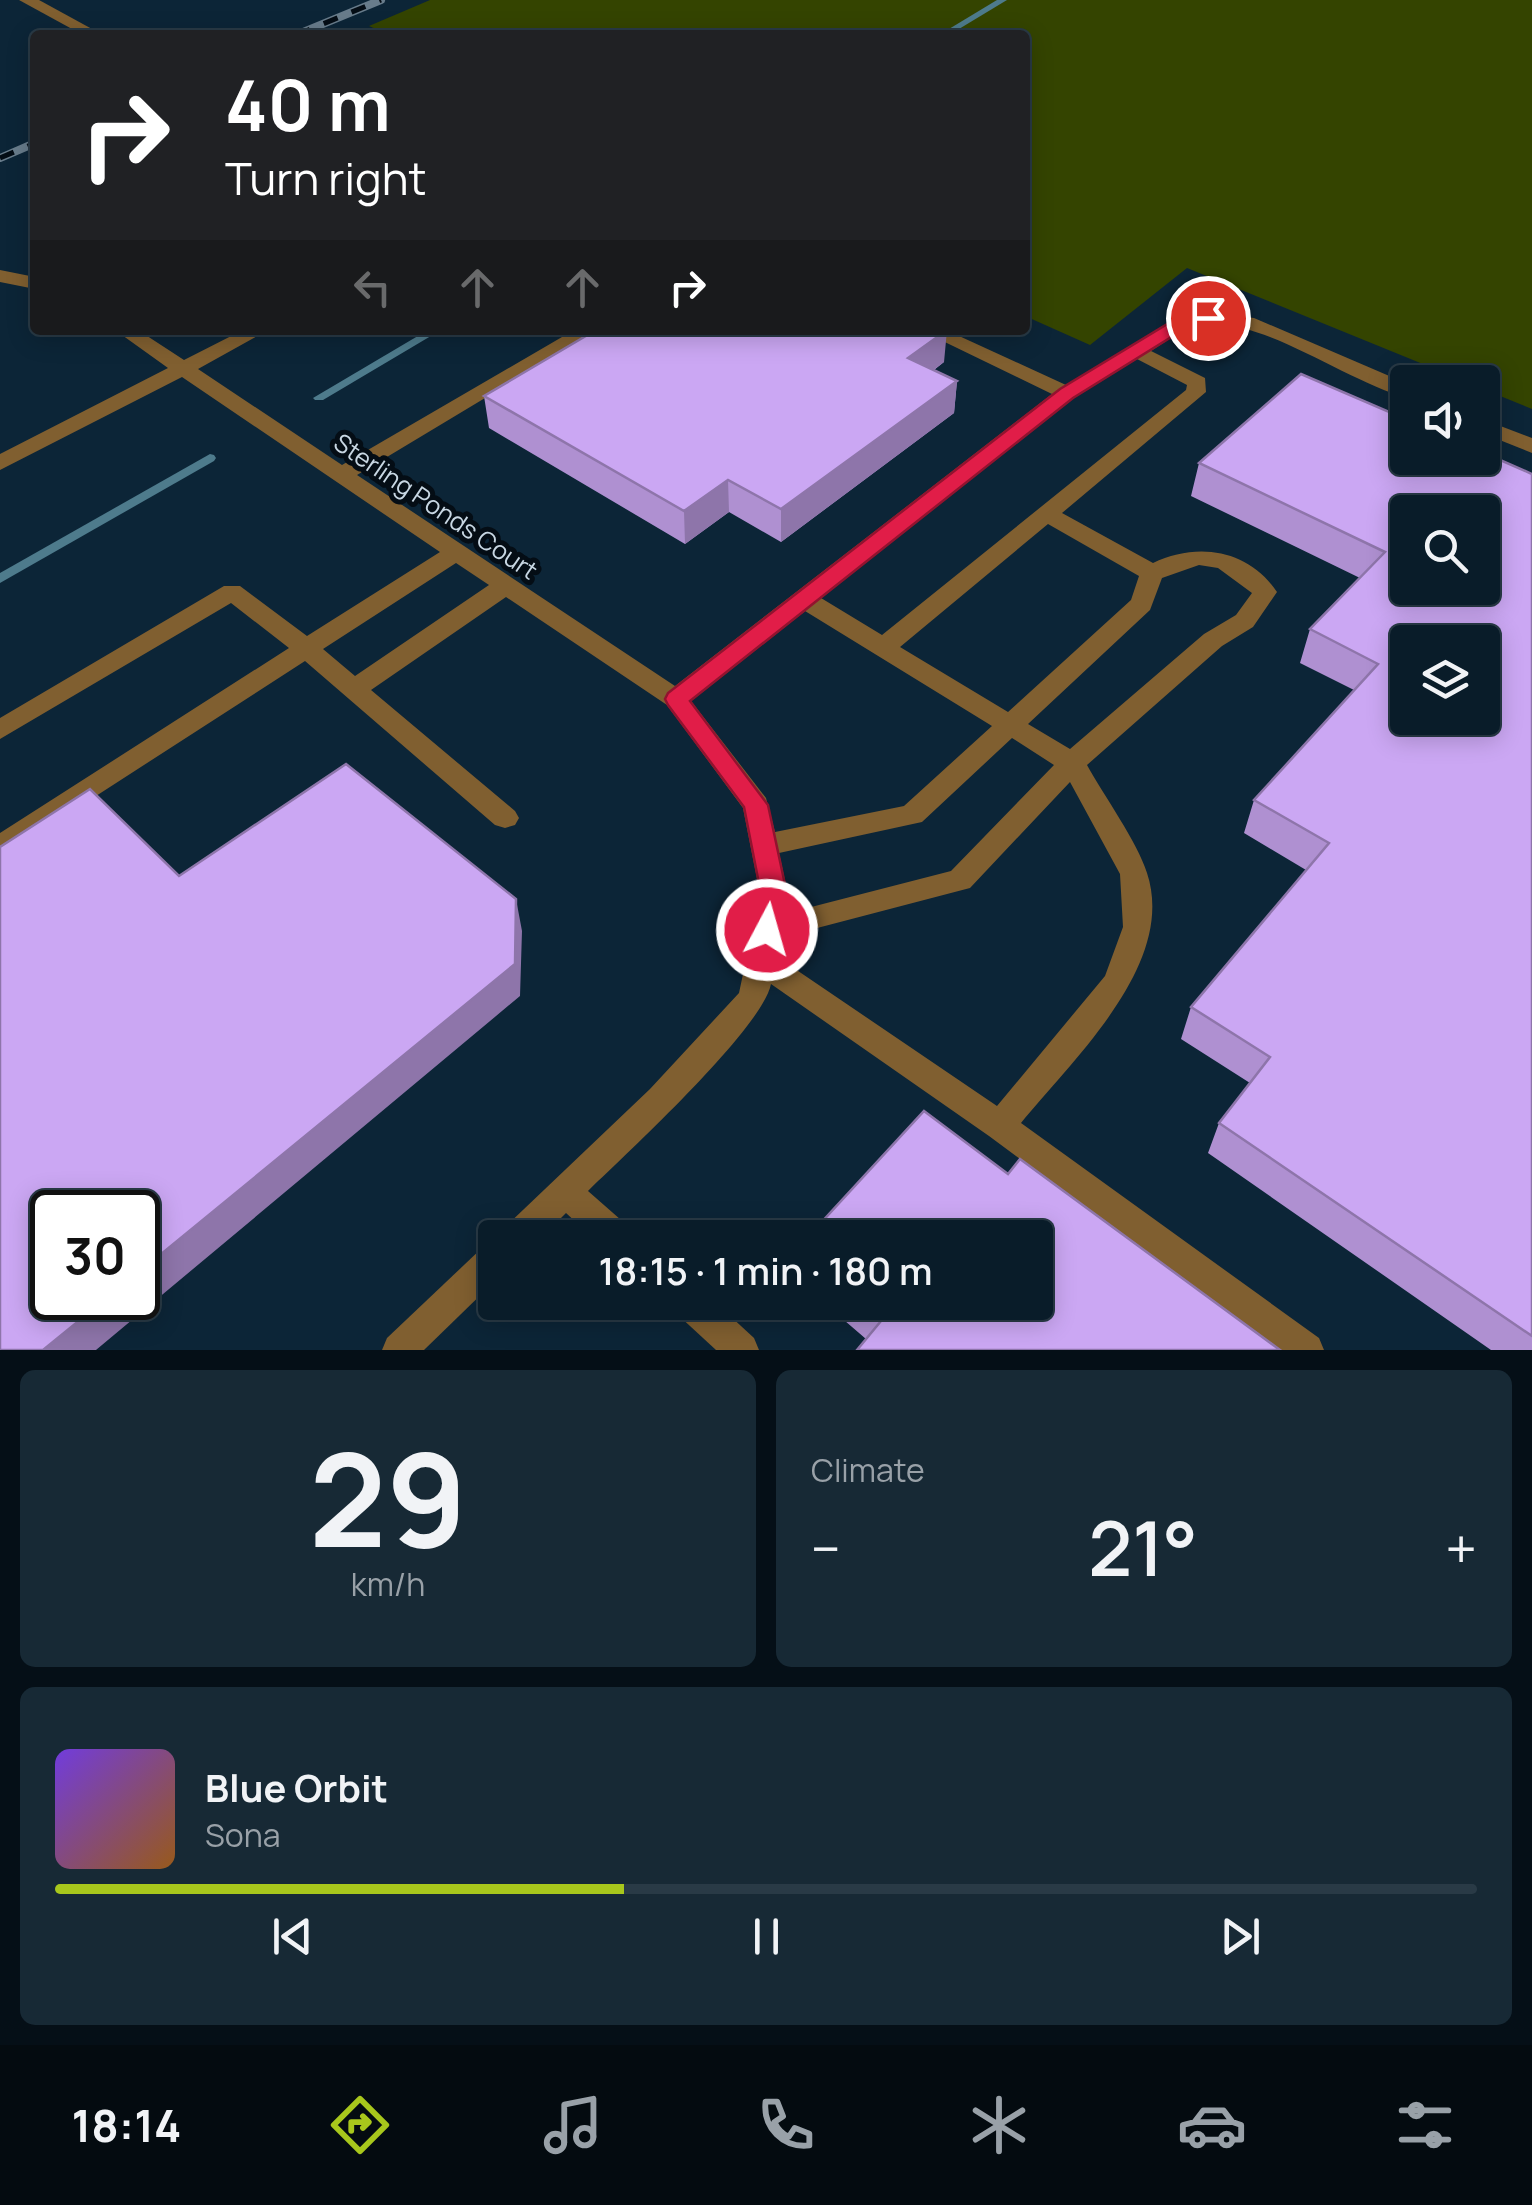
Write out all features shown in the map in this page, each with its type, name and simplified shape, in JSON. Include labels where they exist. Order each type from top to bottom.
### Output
[{"type":"street","points":[[27,0],[86,30]]},
{"type":"street","points":[[0,276],[30,282]]},
{"type":"street","points":[[676,699],[1067,394],[1181,324],[1208,318],[1248,322],[1390,384]]},
{"type":"street","name":"Sterling Ponds Court","points":[[133,335],[454,554],[676,699],[756,805],[774,894],[753,998],[661,1099],[535,1220]]},
{"type":"street","points":[[0,463],[248,335]]},
{"type":"street","points":[[341,474],[579,335]]},
{"type":"street","points":[[941,335],[1067,394]]},
{"type":"street","points":[[884,647],[1196,392],[1198,382],[1185,373],[1134,350]]},
{"type":"street","points":[[1500,432],[1532,446]]},
{"type":"street","points":[[1047,514],[1152,573]]},
{"type":"street","points":[[0,846],[454,554]]},
{"type":"street","points":[[764,844],[912,814],[1142,604],[1152,573],[1179,558],[1212,557],[1246,570],[1265,592],[1256,614],[1214,640],[1072,763],[960,880],[764,946]]},
{"type":"street","points":[[355,688],[505,586]]},
{"type":"street","points":[[0,730],[232,592],[307,648],[505,818]]},
{"type":"street","points":[[804,599],[1072,763],[1134,874],[1138,927],[1118,982],[1000,1126]]},
{"type":"street","points":[[764,946],[1000,1126],[1308,1350]]},
{"type":"street","points":[[565,1191],[597,1220]]},
{"type":"street","points":[[417,1344],[478,1277]]},
{"type":"street","points":[[710,1320],[742,1350]]},
{"type":"green space","points":[[430,0],[1532,0],[1532,409],[1500,396],[1500,365],[1425,365],[1187,268],[1090,345],[1030,318],[1030,30],[378,30],[369,26]]},
{"type":"building","points":[[588,335],[940,335],[908,358],[957,381],[781,509],[728,480],[684,511],[484,396]]},
{"type":"building","points":[[1301,374],[1390,412],[1390,475],[1500,475],[1500,460],[1532,474],[1532,1336],[1219,1123],[1270,1057],[1191,1007],[1329,843],[1254,800],[1378,664],[1310,629],[1385,552],[1199,463]]},
{"type":"building","points":[[346,764],[516,899],[515,964],[160,1255],[160,1190],[30,1190],[30,1320],[80,1320],[43,1350],[0,1350],[0,847],[90,789],[179,876]]},
{"type":"building","points":[[924,1111],[1008,1174],[1020,1159],[1280,1350],[857,1350],[880,1320],[1053,1320],[1053,1220],[824,1220]]},
{"type":"waterway","points":[[952,30],[1003,0]]},
{"type":"waterway","points":[[319,398],[427,335]]},
{"type":"waterway","points":[[0,579],[210,458]]},
{"type":"railway","points":[[308,30],[381,0]]},
{"type":"railway","points":[[0,158],[30,145]]},
{"type":"route","points":[[767,930],[774,894],[756,805],[676,699],[1067,394],[1181,324],[1208,318]]}]
